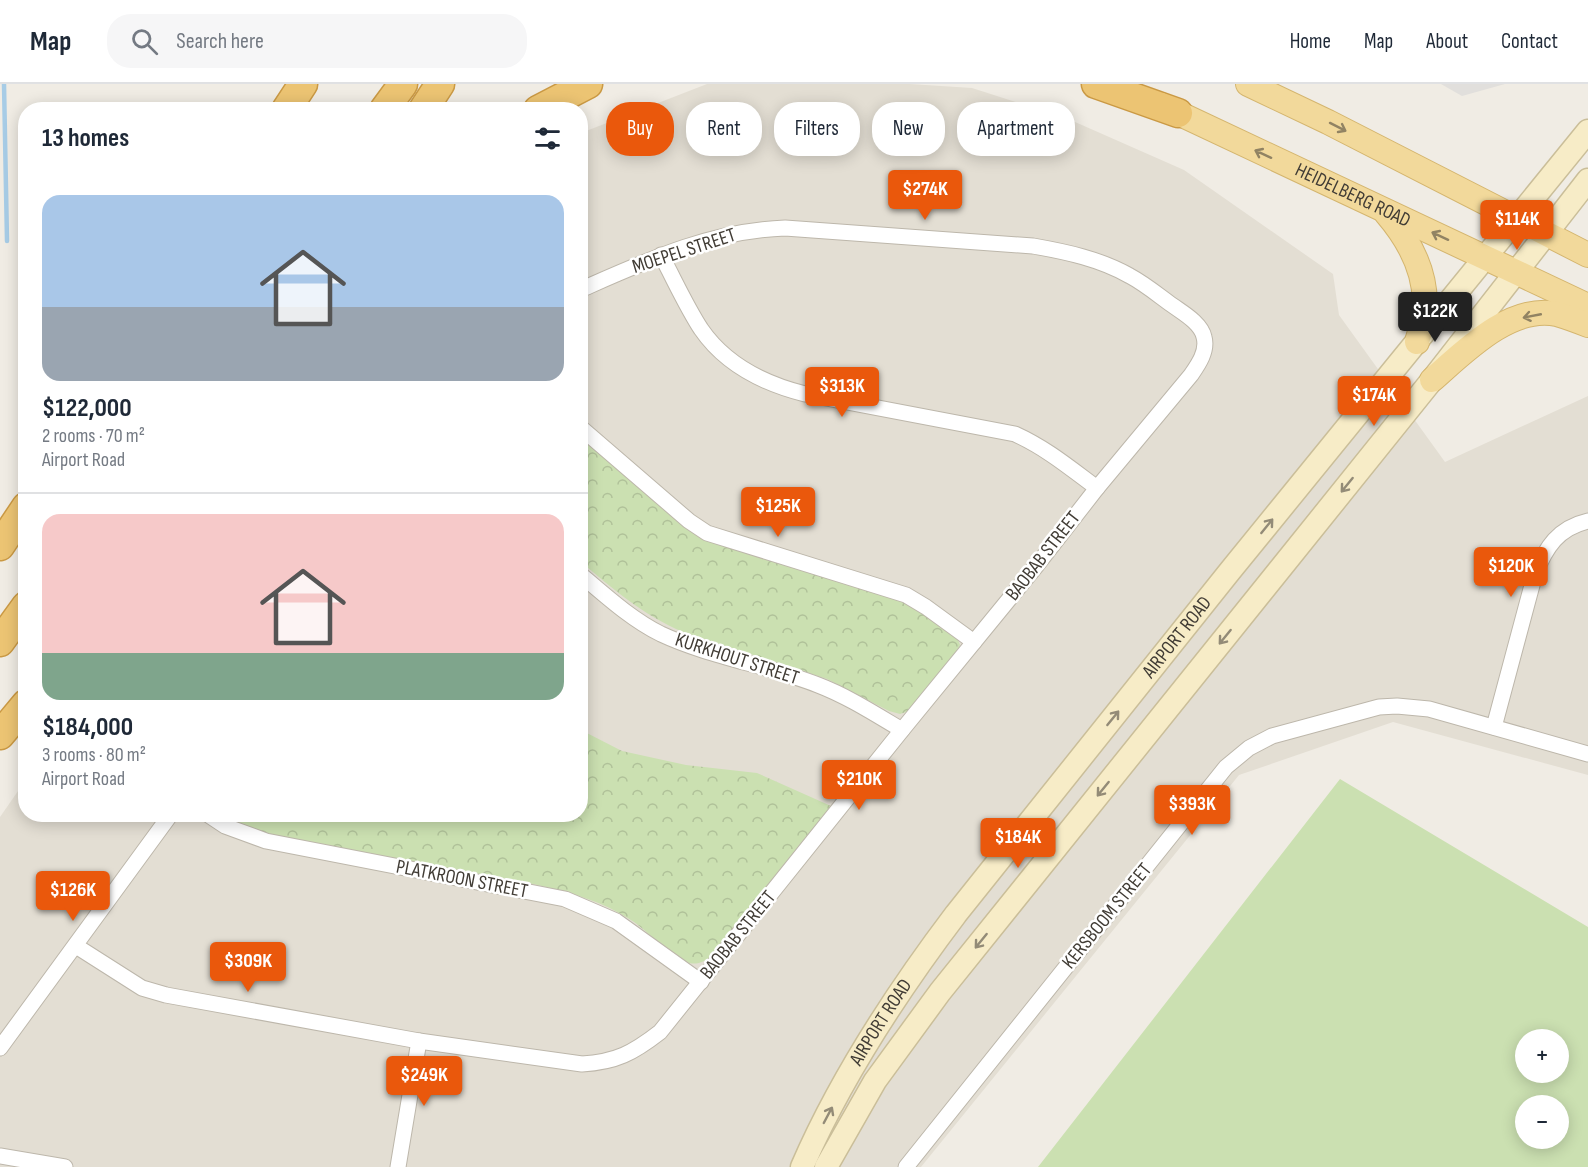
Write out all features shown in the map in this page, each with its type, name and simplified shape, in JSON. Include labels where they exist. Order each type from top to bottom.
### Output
[{"type":"highway","points":[[291,102],[303,84]]},
{"type":"highway","points":[[390,102],[403,84]]},
{"type":"highway","points":[[428,102],[440,84]]},
{"type":"highway","points":[[553,102],[588,84]]},
{"type":"highway","points":[[1096,84],[1178,113]]},
{"type":"highway","points":[[0,546],[18,519]]},
{"type":"highway","points":[[0,642],[18,617]]},
{"type":"highway","points":[[2,733],[18,713]]},
{"type":"main road","name":"HEIDELBERG ROAD","points":[[1116,84],[1588,306]]},
{"type":"main road","points":[[1248,84],[1328,122],[1588,255]]},
{"type":"main road","name":"AIRPORT ROAD","points":[[802,1167],[860,1056],[918,964],[1223,581],[1588,131]]},
{"type":"main road","name":"AIRPORT ROAD","points":[[826,1167],[875,1081],[940,992],[1432,380],[1588,180]]},
{"type":"main road","points":[[1384,210],[1408,243],[1422,273],[1425,292],[1424,316],[1417,342]]},
{"type":"main road","points":[[1432,380],[1486,333],[1520,318],[1539,314],[1556,314],[1588,325]]},
{"type":"street","name":"MOEPEL STREET","points":[[588,287],[661,255],[704,240],[742,231],[785,228],[1033,246],[1072,253],[1131,277],[1199,327],[1204,337],[1204,349],[1200,362]]},
{"type":"street","points":[[661,255],[700,328],[713,344],[732,361],[757,377],[781,388],[805,394],[1015,434],[1055,456],[1097,488]]},
{"type":"street","name":"BAOBAB STREET","points":[[76,946],[142,988],[166,995],[419,1041],[582,1064],[604,1063],[622,1057],[642,1046],[660,1032],[1200,362]]},
{"type":"street","points":[[588,434],[689,521],[707,533],[906,596],[927,607],[974,642]]},
{"type":"street","points":[[1494,727],[1535,574],[1544,553],[1561,532],[1588,521]]},
{"type":"street","name":"KURKHOUT STREET","points":[[588,581],[615,604],[662,634],[818,685],[902,730]]},
{"type":"street","name":"KERSBOOM STREET","points":[[906,1167],[1226,767],[1249,748],[1272,736],[1379,707],[1397,706],[1429,708],[1588,754]]},
{"type":"street","points":[[0,1048],[165,822]]},
{"type":"street","name":"PLATKROON STREET","points":[[219,822],[266,841],[565,899],[616,921],[701,982]]},
{"type":"street","points":[[398,1167],[419,1041]]},
{"type":"street","points":[[0,1156],[64,1167]]},
{"type":"shaded area","points":[[707,84],[910,84],[972,88],[1016,102],[957,102],[957,156],[1075,156],[1075,122],[1184,170],[1333,274],[1339,315],[1445,462],[1588,396],[1588,775],[1393,722],[1239,775],[921,1167],[0,1167],[0,817],[18,791],[18,822],[588,822],[588,130],[606,123],[606,156],[674,156],[674,102],[661,102]]},
{"type":"shaded area","points":[[1441,84],[1505,84],[1462,96]]},
{"type":"green space","points":[[588,440],[687,526],[891,594],[920,610],[957,637],[960,645],[956,654],[909,711],[900,714],[889,711],[827,679],[683,632],[655,618],[617,592],[588,568]]},
{"type":"green space","points":[[588,734],[622,751],[686,765],[757,773],[831,806],[712,956],[693,964],[666,950],[640,927],[622,915],[573,894],[533,884],[266,835],[231,822],[588,822]]},
{"type":"green space","points":[[1340,779],[1588,927],[1588,1167],[1038,1167]]},
{"type":"waterway","points":[[4,84],[7,241]]}]
